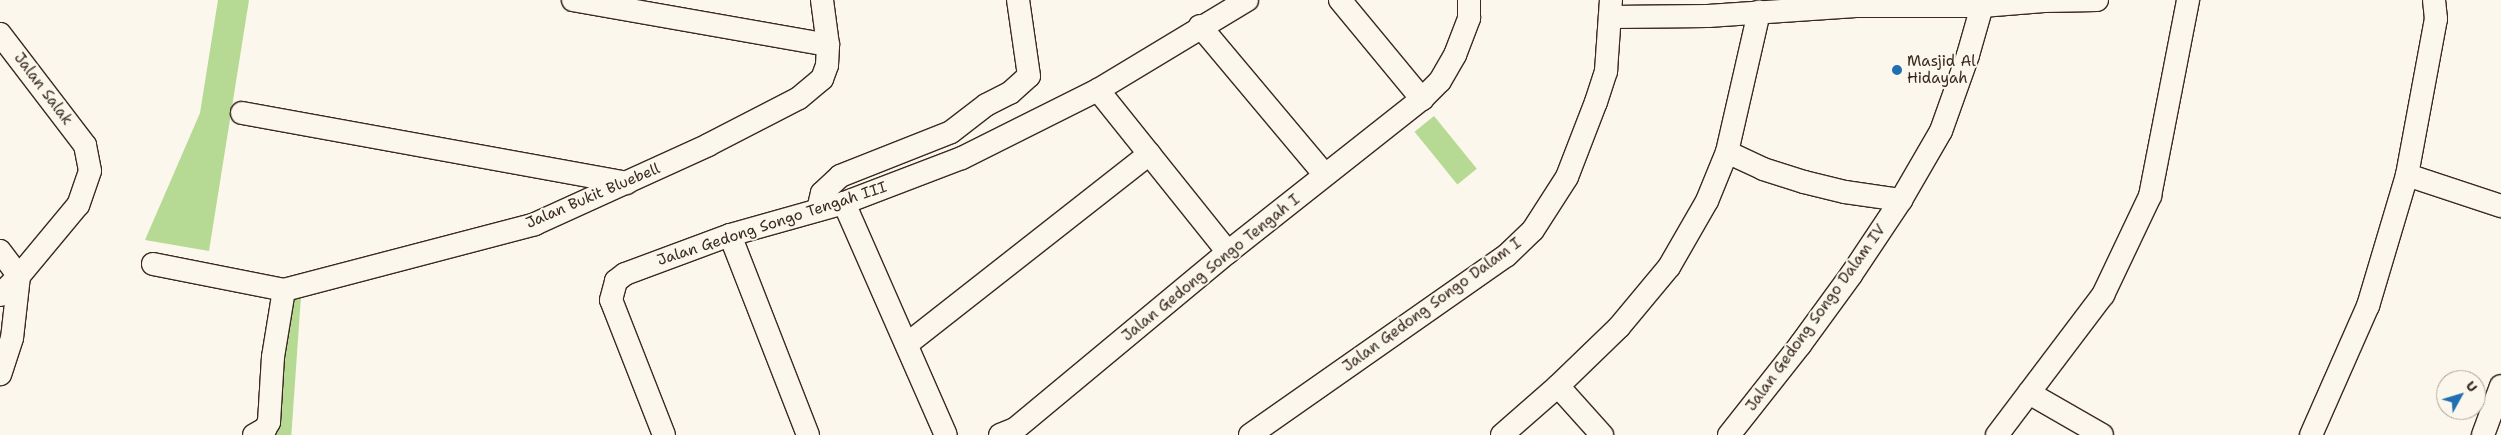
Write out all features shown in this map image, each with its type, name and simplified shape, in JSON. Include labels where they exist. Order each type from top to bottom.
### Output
[{"type":"street","points":[[573,0],[828,45]]},
{"type":"street","name":"Jalan Bukit Bluebell","points":[[153,264],[284,290],[535,224],[708,145],[799,98],[822,79],[827,65],[828,45],[822,0]]},
{"type":"street","points":[[818,210],[822,194],[832,181],[840,176],[951,132],[986,105],[1010,93],[1029,76],[1018,0]]},
{"type":"street","name":"Jalan Gedong Songo Tengah III","points":[[664,435],[611,300],[616,280],[642,267],[730,235],[844,203],[962,158],[1098,90],[1200,26],[1247,0]]},
{"type":"street","points":[[1340,0],[1422,99]]},
{"type":"street","name":"Jalan Gedong Songo Tengah I","points":[[1012,433],[1228,252],[1422,99],[1440,81],[1455,56],[1469,18],[1469,0]]},
{"type":"street","points":[[1611,8],[1708,16],[1856,6],[1982,6],[2044,1],[2097,0]]},
{"type":"street","points":[[1997,435],[2103,295],[2150,196],[2188,0]]},
{"type":"street","points":[[2311,435],[2368,306],[2407,175],[2436,19],[2434,0]]},
{"type":"street","name":"Jalan Gedong Songo Dalam IV","points":[[1729,435],[1800,345],[1851,275],[1901,200],[1941,131],[1968,55],[1982,6]]},
{"type":"street","name":"Jalan Gedong Songo Dalam I","points":[[1250,435],[1506,256],[1533,230],[1567,177],[1596,102],[1606,71],[1611,8]]},
{"type":"street","points":[[1502,435],[1558,386],[1619,328],[1669,267],[1708,201],[1727,152],[1759,12]]},
{"type":"street","points":[[1200,26],[1325,175]]},
{"type":"street","name":"Jalan Salak","points":[[0,34],[86,145],[90,171],[78,205],[20,276]]},
{"type":"street","points":[[1098,90],[1228,252]]},
{"type":"street","points":[[242,113],[627,182]]},
{"type":"street","points":[[1727,152],[1763,169],[1804,182],[1846,192],[1901,200]]},
{"type":"street","points":[[906,344],[1149,154]]},
{"type":"street","points":[[2407,175],[2501,206]]},
{"type":"street","points":[[844,203],[946,435]]},
{"type":"street","points":[[730,235],[808,435]]},
{"type":"street","points":[[0,251],[20,276],[12,338],[0,374]]},
{"type":"street","points":[[0,294],[20,276]]},
{"type":"street","points":[[254,435],[265,429],[269,422],[273,357],[284,290]]},
{"type":"street","points":[[1558,386],[1602,435]]},
{"type":"street","points":[[2483,435],[2501,386]]},
{"type":"street","points":[[2029,394],[2102,435]]},
{"type":"green space","points":[[218,0],[249,0],[209,251],[145,240],[200,113]]},
{"type":"green space","points":[[1434,116],[1477,169],[1457,185],[1415,132]]},
{"type":"green space","points":[[285,296],[301,297],[291,435],[275,435]]},
{"type":"place","name":"Masjid Al Hidayah","points":[[1897,70]]}]
